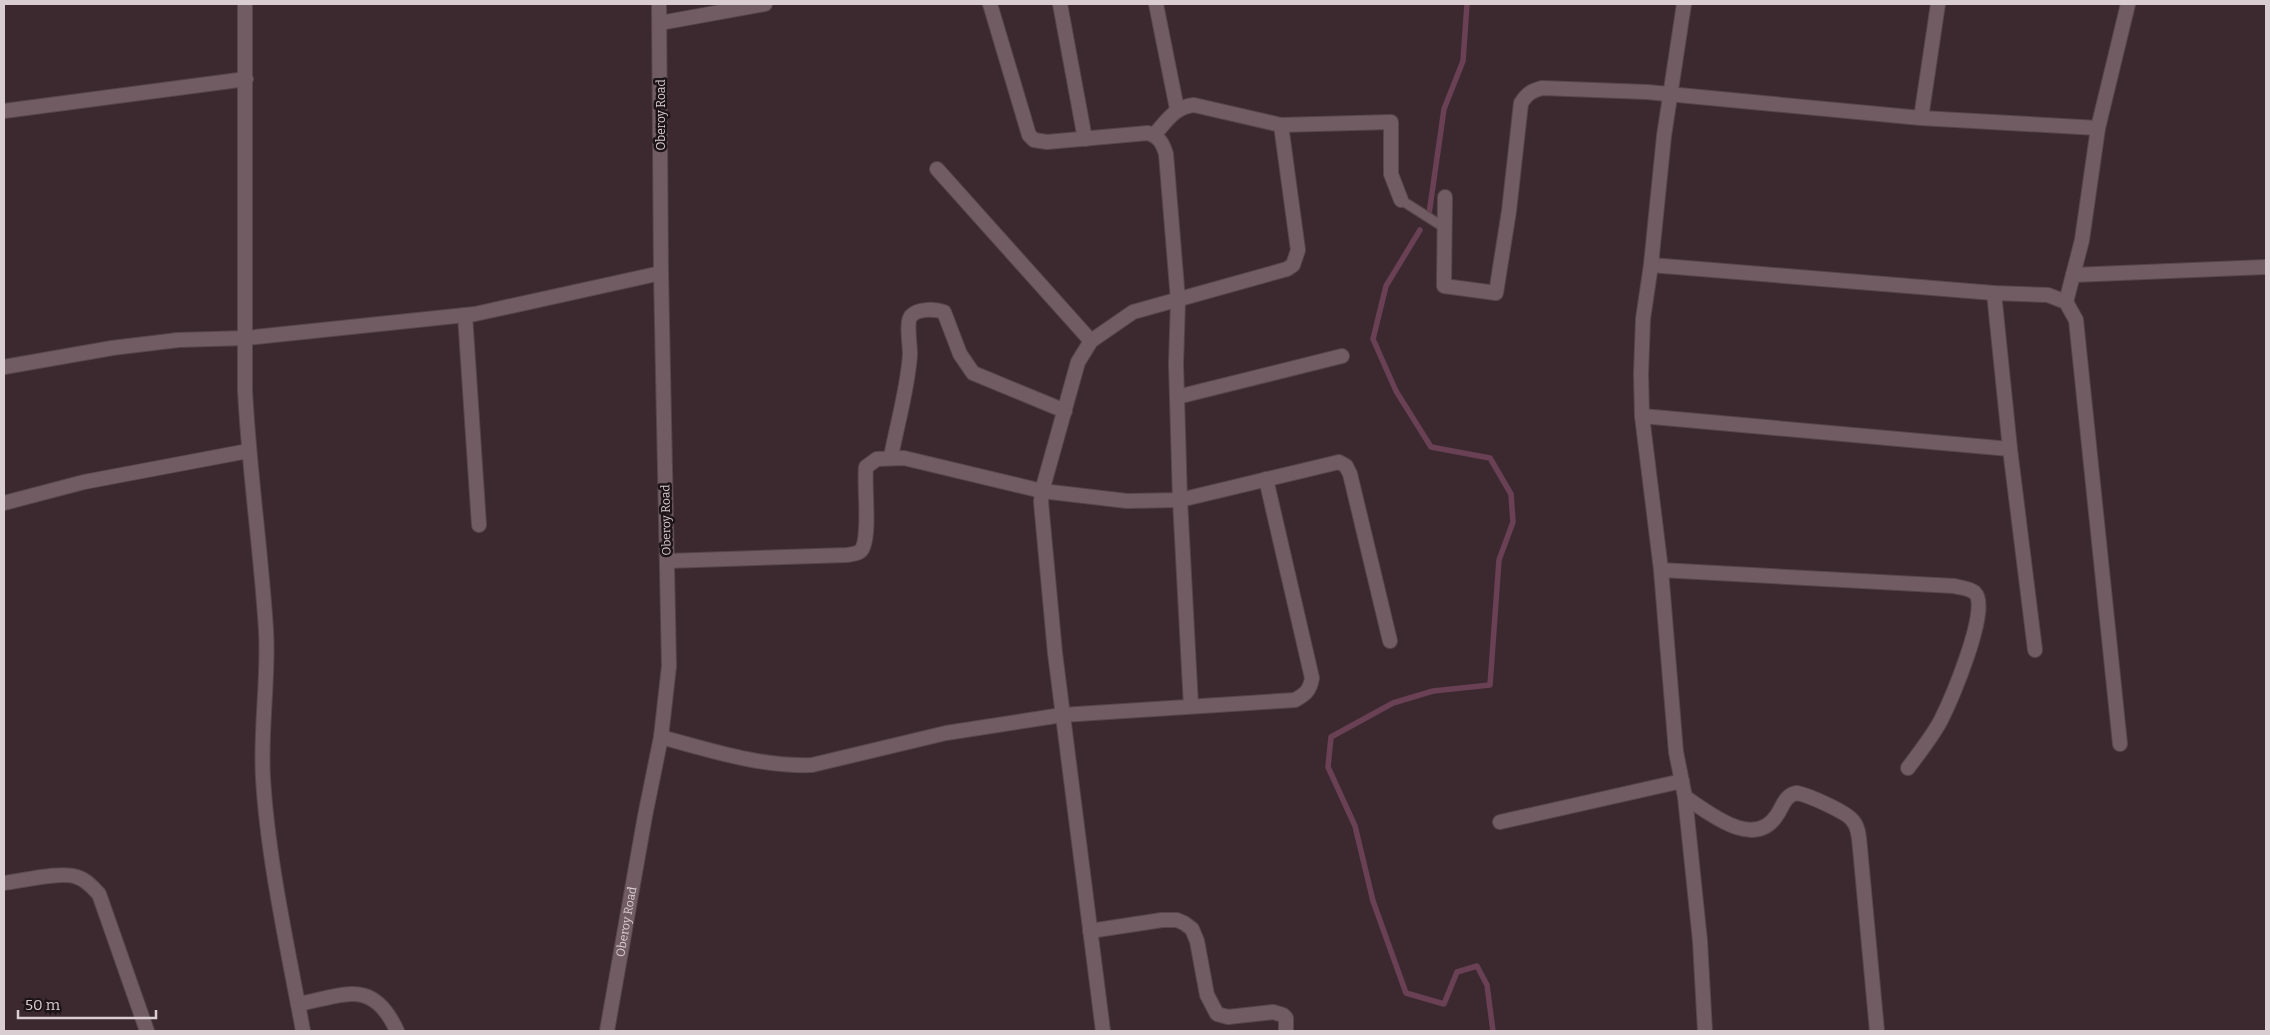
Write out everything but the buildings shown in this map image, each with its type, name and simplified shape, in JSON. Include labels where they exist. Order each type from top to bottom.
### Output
[{"type":"street","points":[[246,4],[245,390],[248,452],[266,631],[262,743],[263,778],[280,907],[303,1031]]},
{"type":"street","name":"Oberoy Road","points":[[607,1031],[661,737],[669,666],[661,273],[660,4]]},
{"type":"street","points":[[660,23],[765,4]]},
{"type":"street","points":[[990,4],[1029,135],[1034,140],[1047,142],[1148,133],[1154,135],[1162,143],[1166,154],[1178,300],[1177,397],[1180,500],[1191,706]]},
{"type":"street","points":[[1060,4],[1085,139]]},
{"type":"street","points":[[1156,4],[1177,109]]},
{"type":"street","points":[[1684,4],[1669,94],[1651,265],[1643,319],[1642,416],[1661,570],[1676,752],[1685,797],[1700,941],[1705,1031]]},
{"type":"street","points":[[1921,118],[1938,4]]},
{"type":"street","points":[[2066,302],[2082,240],[2098,128],[2128,4]]},
{"type":"street","points":[[4,111],[246,79]]},
{"type":"street","points":[[1445,197],[1444,286],[1496,293],[1509,211],[1520,103],[1527,94],[1542,88],[1669,94],[1921,118],[2098,128]]},
{"type":"street","points":[[1154,135],[1177,109],[1194,106],[1281,125],[1391,122],[1391,174],[1401,200]]},
{"type":"street","points":[[1103,1031],[1082,852],[1062,715],[1043,531],[1042,491],[1078,362],[1091,341],[1133,312],[1287,269],[1293,265],[1298,250],[1281,125]]},
{"type":"street","points":[[937,169],[1091,341]]},
{"type":"street","points":[[1651,265],[1994,293],[2048,295],[2066,302],[2076,320],[2120,744]]},
{"type":"street","points":[[2073,275],[2266,267]]},
{"type":"street","points":[[4,367],[112,348],[169,341],[246,338],[464,315],[661,273]]},
{"type":"street","points":[[1994,293],[2010,449],[2035,650]]},
{"type":"street","points":[[891,457],[910,354],[909,320],[918,311],[938,310],[944,312],[960,354],[973,373],[1065,411]]},
{"type":"street","points":[[464,315],[479,525]]},
{"type":"street","points":[[1177,397],[1342,356]]},
{"type":"street","points":[[1642,416],[2010,449]]},
{"type":"street","points":[[4,504],[84,482],[248,452]]},
{"type":"street","points":[[667,561],[853,554],[859,552],[863,547],[865,526],[866,467],[877,459],[904,458],[1042,491],[1127,501],[1180,500],[1339,462],[1346,466],[1350,474],[1390,641]]},
{"type":"street","points":[[661,737],[766,763],[789,766],[812,765],[946,733],[1062,715],[1295,700],[1306,694],[1311,687],[1312,678],[1266,479]]},
{"type":"street","points":[[1661,570],[1954,586],[1968,589],[1975,593],[1979,599],[1980,608],[1975,629],[1951,699],[1940,722],[1908,768]]},
{"type":"street","points":[[1500,822],[1682,781]]},
{"type":"street","points":[[1685,797],[1728,825],[1738,829],[1756,829],[1766,825],[1776,817],[1787,798],[1796,792],[1830,807],[1853,820],[1858,833],[1860,848],[1877,1031]]},
{"type":"street","points":[[4,883],[69,876],[87,882],[99,894],[148,1031]]},
{"type":"street","points":[[1090,931],[1162,920],[1176,920],[1184,923],[1192,929],[1197,940],[1207,995],[1217,1014],[1228,1017],[1279,1013],[1286,1018],[1286,1031]]},
{"type":"street","points":[[298,1004],[350,994],[367,995],[388,1012],[397,1031]]},
{"type":"lane","points":[[1401,200],[1445,228]]},
{"type":"waterway","points":[[1429,214],[1444,109],[1463,61],[1467,4]]},
{"type":"waterway","points":[[1420,230],[1386,286],[1373,339],[1396,391],[1431,447],[1490,458],[1511,494],[1513,522],[1499,560],[1490,685],[1433,691],[1393,703],[1331,737],[1328,767],[1355,826],[1373,901],[1406,993],[1444,1004],[1457,972],[1477,966],[1487,985],[1493,1031]]}]
